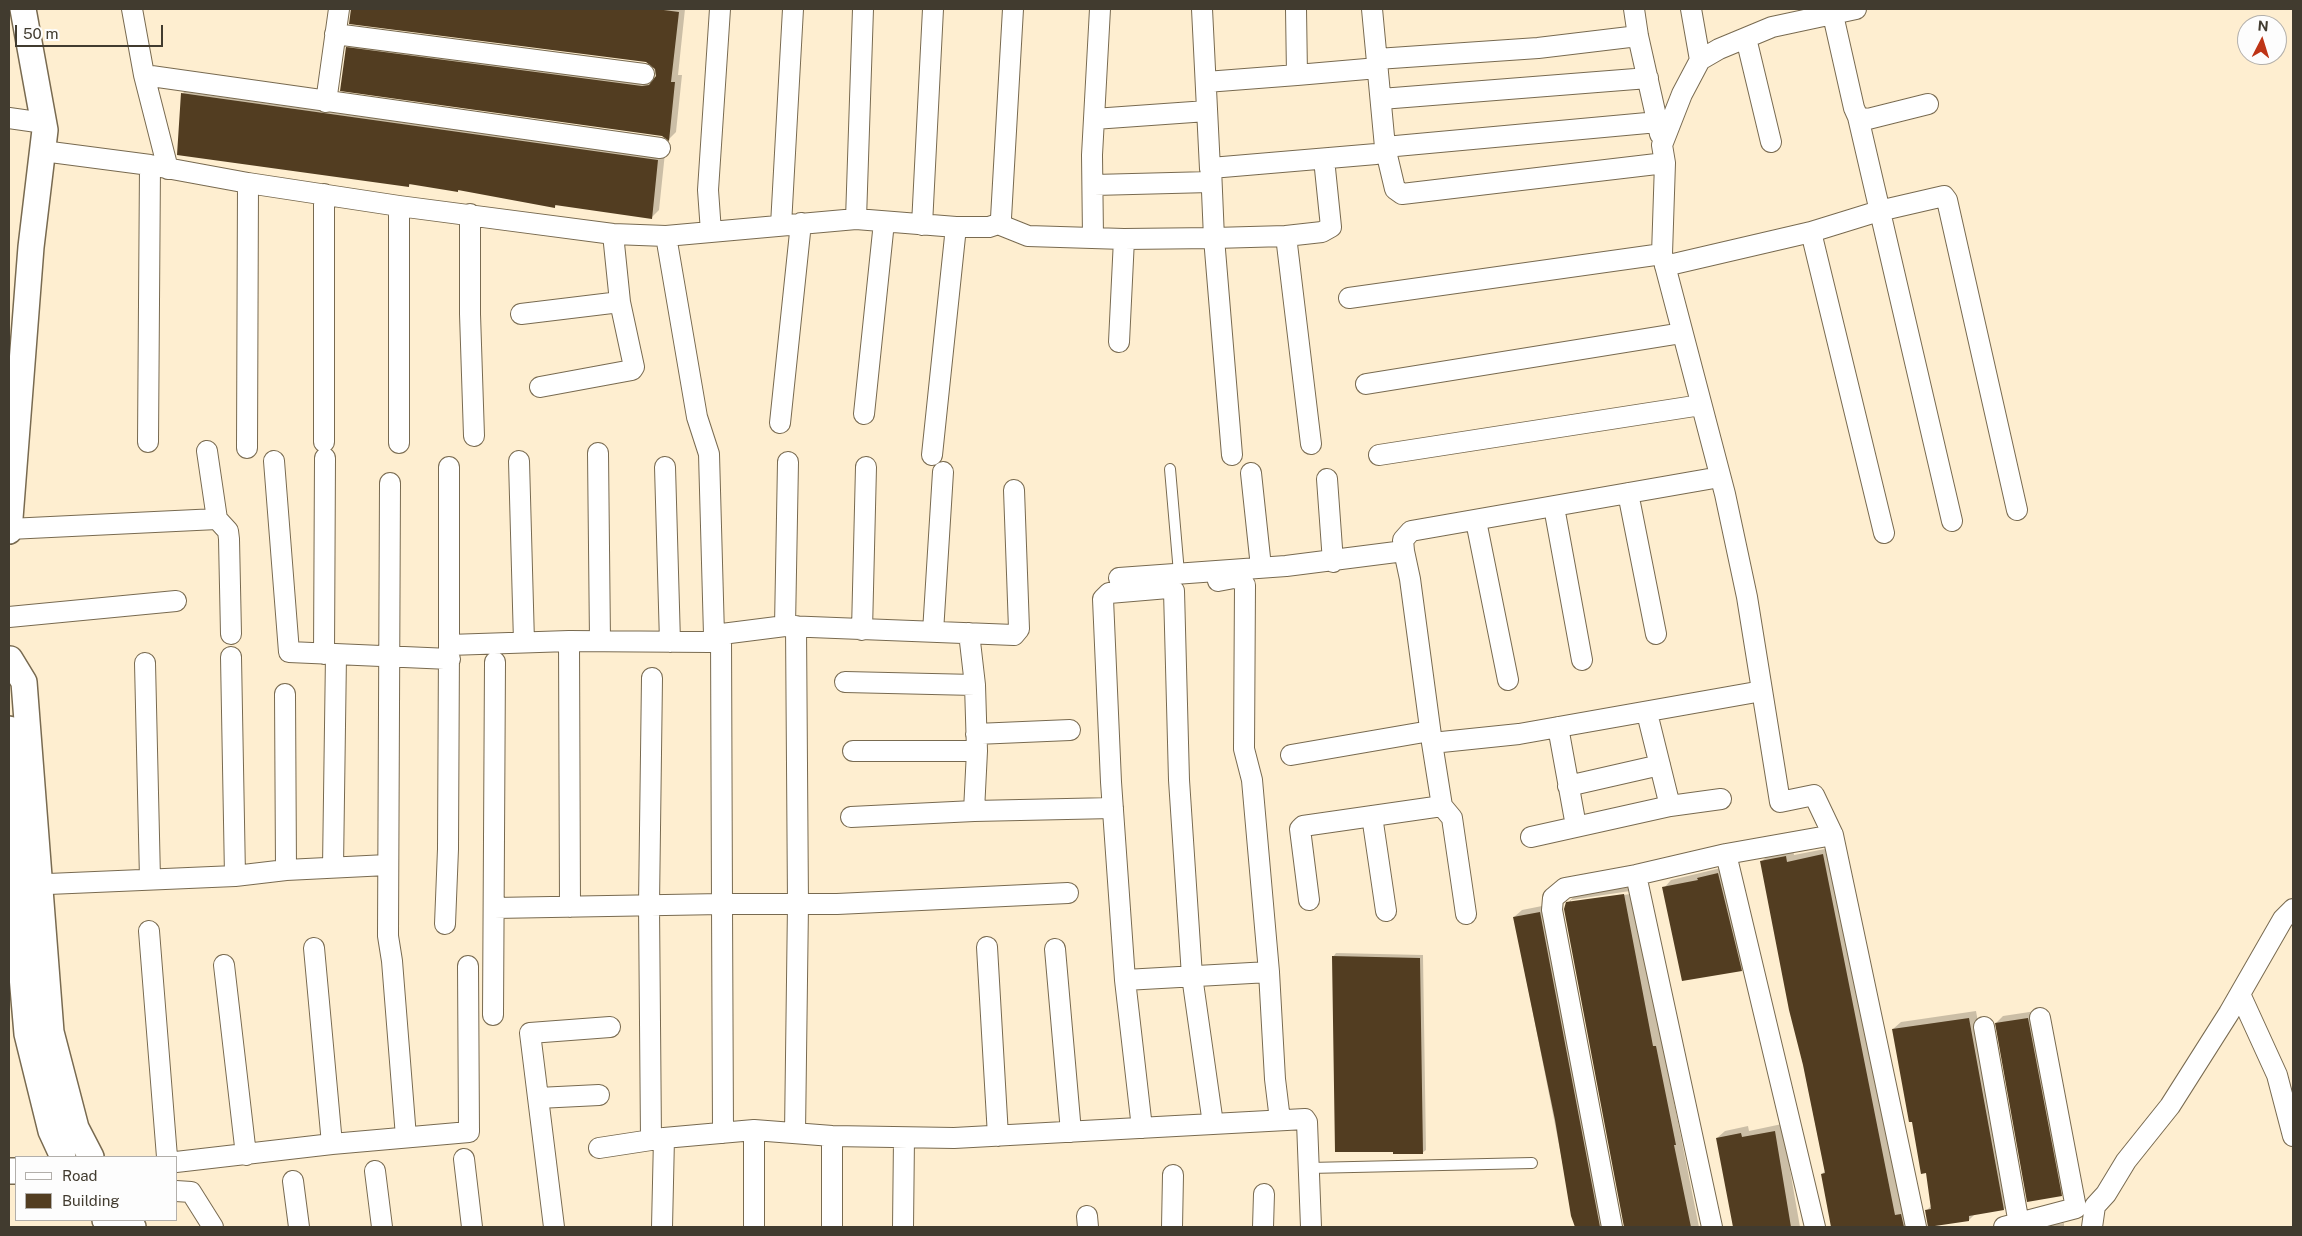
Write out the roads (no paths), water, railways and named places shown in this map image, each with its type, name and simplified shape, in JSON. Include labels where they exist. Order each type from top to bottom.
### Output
[{"type":"street","points":[[23,9],[44,123],[43,151],[14,391],[9,530],[217,519]]},
{"type":"street","points":[[132,9],[159,167],[148,442]]},
{"type":"street","points":[[326,102],[339,9]]},
{"type":"street","points":[[711,232],[708,190],[720,9]]},
{"type":"street","points":[[780,423],[791,224],[793,9]]},
{"type":"street","points":[[856,219],[862,9]]},
{"type":"street","points":[[922,224],[933,9]]},
{"type":"street","points":[[998,224],[1001,218],[1013,9]]},
{"type":"street","points":[[1093,237],[1094,185],[1092,155],[1100,9]]},
{"type":"street","points":[[1202,9],[1214,238],[1232,455]]},
{"type":"street","points":[[1296,9],[1297,75]]},
{"type":"street","points":[[1376,9],[1372,9],[1381,99],[1381,150],[1395,189],[1402,194],[1664,154]]},
{"type":"street","points":[[1634,9],[1638,36],[1664,154],[1663,260],[1720,477],[1747,597],[1780,802],[1814,795],[1833,835],[1916,1227]]},
{"type":"street","points":[[1691,9],[1700,60]]},
{"type":"street","points":[[1664,154],[1682,94],[1700,60],[1746,38],[1770,18],[1833,15],[1856,9]]},
{"type":"street","points":[[1833,15],[1952,521]]},
{"type":"street","points":[[335,34],[644,74]]},
{"type":"street","points":[[1206,82],[1297,75],[1377,64],[1638,36]]},
{"type":"street","points":[[1746,38],[1771,142]]},
{"type":"street","points":[[144,76],[660,148]]},
{"type":"street","points":[[1381,99],[1648,78]]},
{"type":"street","points":[[1858,116],[1868,119],[1928,104]]},
{"type":"street","points":[[1094,119],[1207,110]]},
{"type":"street","points":[[9,118],[44,123]]},
{"type":"street","points":[[1094,185],[1210,176],[1381,150],[1658,122]]},
{"type":"street","points":[[43,151],[159,167],[248,183],[399,206],[613,234],[666,236],[856,219],[956,227],[990,227],[998,224],[1028,236],[1124,239],[1286,236],[1322,232],[1331,227],[1324,159]]},
{"type":"street","points":[[247,448],[248,183]]},
{"type":"street","points":[[324,194],[324,450],[330,655],[333,867]]},
{"type":"street","points":[[1349,298],[1663,260],[1811,232],[1879,211],[1940,196],[1947,200],[2017,510]]},
{"type":"street","points":[[399,206],[399,443]]},
{"type":"street","points":[[470,214],[470,314],[474,436]]},
{"type":"street","points":[[864,414],[884,222]]},
{"type":"street","points":[[933,632],[937,463],[956,227]]},
{"type":"street","points":[[1811,232],[1884,534]]},
{"type":"street","points":[[540,387],[632,370],[634,366],[620,302],[613,234]]},
{"type":"street","points":[[666,236],[697,417],[708,454],[717,635],[722,904],[723,1133]]},
{"type":"street","points":[[1286,236],[1311,444]]},
{"type":"street","points":[[1119,342],[1124,239]]},
{"type":"street","points":[[521,314],[620,302]]},
{"type":"street","points":[[1366,384],[1682,333]]},
{"type":"street","points":[[1379,455],[1701,405]]},
{"type":"street","points":[[207,451],[217,519],[228,531],[231,634]]},
{"type":"street","points":[[598,453],[600,641]]},
{"type":"street","points":[[274,461],[289,652],[330,655],[390,657],[450,652],[524,642],[710,642],[717,635],[791,626],[1014,635],[1019,629],[1014,490]]},
{"type":"street","points":[[520,461],[524,642]]},
{"type":"street","points":[[788,462],[798,904],[795,1133]]},
{"type":"street","points":[[445,924],[450,652],[450,466]]},
{"type":"street","points":[[664,467],[670,642]]},
{"type":"street","points":[[862,630],[866,468]]},
{"type":"street","points":[[1251,473],[1261,566]]},
{"type":"street","points":[[1466,914],[1452,818],[1442,806],[1403,540],[1411,531],[1720,477]]},
{"type":"street","points":[[1327,480],[1333,562]]},
{"type":"street","points":[[390,483],[388,936],[392,961],[406,1137]]},
{"type":"street","points":[[1628,493],[1656,634]]},
{"type":"street","points":[[1554,507],[1582,660]]},
{"type":"street","points":[[1476,521],[1508,680]]},
{"type":"street","points":[[1142,1128],[1125,980],[1113,808],[1103,599],[1109,593],[1261,566],[1333,562],[1404,551]]},
{"type":"street","points":[[1119,578],[1175,581],[1234,578],[1241,580],[1245,584],[1244,749],[1252,780],[1269,972],[1275,1079],[1280,1120]]},
{"type":"street","points":[[1175,581],[1178,780],[1192,976],[1213,1124]]},
{"type":"street","points":[[9,617],[176,601]]},
{"type":"street","points":[[969,633],[976,685],[977,742],[974,811]]},
{"type":"street","points":[[569,641],[570,907]]},
{"type":"street","points":[[231,657],[235,876]]},
{"type":"street","points":[[9,658],[24,682],[29,885],[16,989],[51,1131],[63,1156]]},
{"type":"street","points":[[493,1015],[495,662]]},
{"type":"street","points":[[145,663],[150,879]]},
{"type":"street","points":[[652,678],[650,905],[662,1227]]},
{"type":"street","points":[[845,682],[976,685]]},
{"type":"street","points":[[1291,755],[1431,737],[1558,728],[1762,691]]},
{"type":"street","points":[[285,694],[286,870]]},
{"type":"street","points":[[1647,713],[1670,806]]},
{"type":"street","points":[[1558,728],[1576,826]]},
{"type":"street","points":[[9,729],[10,771],[51,1032],[76,1128],[90,1156]]},
{"type":"street","points":[[853,751],[977,742],[1070,730]]},
{"type":"street","points":[[1568,786],[1660,765]]},
{"type":"street","points":[[1531,837],[1670,806],[1721,799]]},
{"type":"street","points":[[1309,900],[1300,829],[1303,826],[1442,806]]},
{"type":"street","points":[[851,817],[974,811],[1113,808]]},
{"type":"street","points":[[1372,816],[1386,910]]},
{"type":"street","points":[[1612,1227],[1552,910],[1553,898],[1565,888],[1726,854],[1833,835]]},
{"type":"street","points":[[1726,854],[1816,1227]]},
{"type":"street","points":[[29,885],[235,876],[286,870],[387,865]]},
{"type":"street","points":[[1636,874],[1712,1227]]},
{"type":"street","points":[[494,908],[798,904],[1068,893]]},
{"type":"street","points":[[2092,1227],[2095,1206],[2106,1194],[2126,1161],[2170,1106],[2240,994],[2283,919],[2293,909]]},
{"type":"street","points":[[149,931],[167,1156]]},
{"type":"street","points":[[986,947],[998,1136]]},
{"type":"street","points":[[314,948],[332,1144]]},
{"type":"street","points":[[1055,949],[1072,1132]]},
{"type":"street","points":[[224,965],[246,1155]]},
{"type":"street","points":[[178,1162],[332,1144],[466,1133],[470,1130],[468,966]]},
{"type":"street","points":[[1125,980],[1269,972]]},
{"type":"street","points":[[2240,994],[2285,1075],[2293,1136]]},
{"type":"street","points":[[1984,1027],[2012,1225],[2076,1208],[2040,1018]]},
{"type":"street","points":[[554,1227],[530,1032],[610,1027]]},
{"type":"street","points":[[538,1098],[600,1094]]},
{"type":"street","points":[[599,1148],[658,1139],[754,1130],[832,1136],[904,1138],[998,1136],[1306,1120],[1311,1227]]},
{"type":"street","points":[[754,1130],[754,1227]]},
{"type":"street","points":[[832,1136],[832,1227]]},
{"type":"street","points":[[903,1227],[904,1138]]},
{"type":"street","points":[[464,1159],[472,1227]]},
{"type":"street","points":[[375,1171],[382,1227]]},
{"type":"street","points":[[1172,1227],[1173,1175]]},
{"type":"street","points":[[293,1181],[299,1227]]},
{"type":"street","points":[[178,1190],[191,1192],[213,1227]]},
{"type":"street","points":[[1263,1227],[1264,1194]]},
{"type":"lane","points":[[1170,469],[1175,581]]},
{"type":"lane","points":[[1309,1168],[1532,1163]]}]
